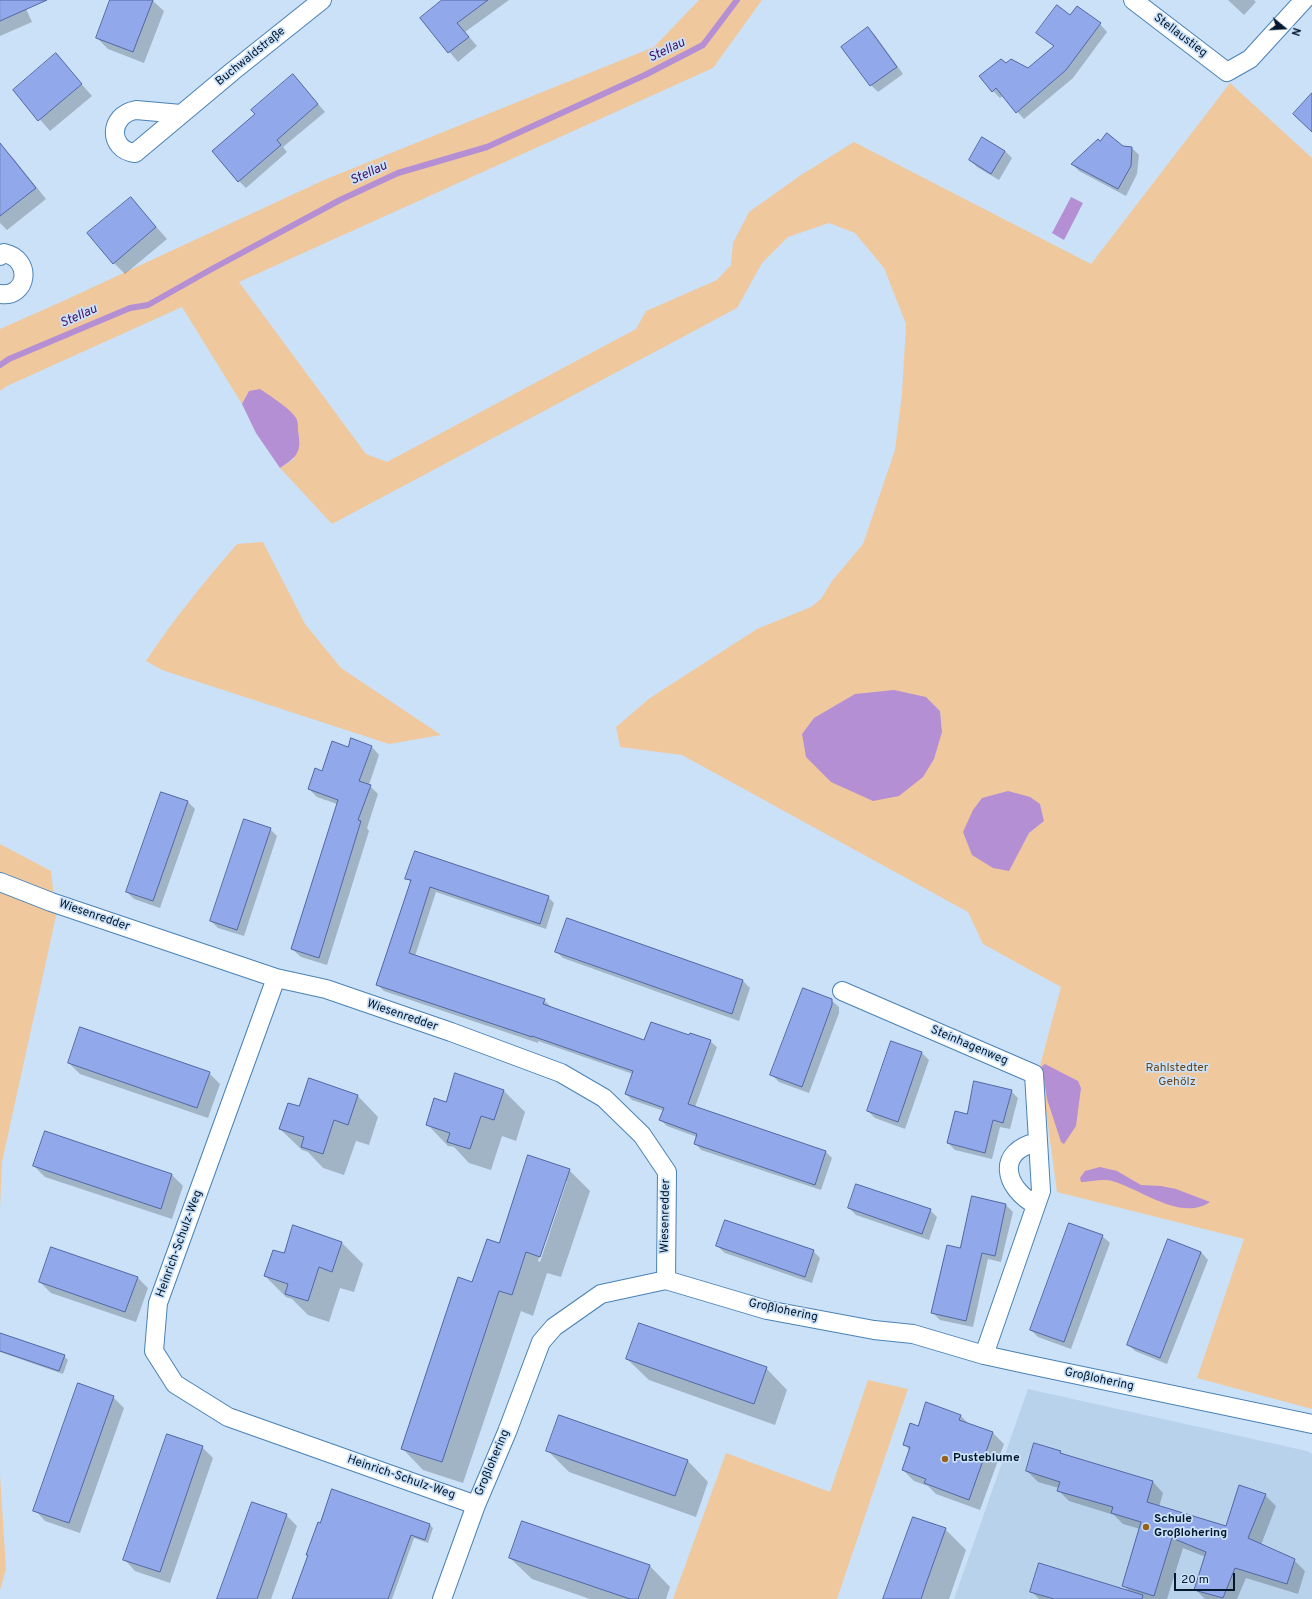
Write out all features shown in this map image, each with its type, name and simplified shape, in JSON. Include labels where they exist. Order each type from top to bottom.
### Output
[{"type":"street","name":"Buchwaldstraße","points":[[181,114],[322,0]]},
{"type":"street","name":"Stellaustieg","points":[[1133,0],[1227,72],[1250,59],[1304,0]]},
{"type":"street","points":[[0,256],[4,253],[14,256],[21,263],[24,279],[13,293],[6,295],[0,294]]},
{"type":"street","name":"Wiesenredder","points":[[0,882],[51,902],[276,978],[326,989],[561,1072],[604,1098],[642,1134],[667,1172],[666,1280]]},
{"type":"street","name":"Heinrich-Schulz-Weg","points":[[276,978],[158,1303],[154,1351],[175,1384],[228,1418],[476,1505]]},
{"type":"street","name":"Steinhagenweg","points":[[842,991],[1034,1074],[1041,1191],[984,1355]]},
{"type":"street","points":[[1036,1205],[1016,1190],[1008,1174],[1008,1166],[1016,1151],[1038,1142]]},
{"type":"street","name":"Großlohering","points":[[442,1599],[476,1505],[507,1432],[541,1342],[554,1327],[601,1294],[666,1280],[767,1310],[874,1330],[913,1334],[984,1355],[1312,1424]]},
{"type":"shaded area","points":[[1071,197],[1083,203],[1064,240],[1052,233]]},
{"type":"shaded area","points":[[260,389],[285,406],[293,414],[297,421],[299,449],[291,461],[280,468],[256,433],[242,404],[249,391]]},
{"type":"shaded area","points":[[894,690],[926,697],[940,711],[942,732],[934,759],[923,777],[899,796],[873,801],[831,782],[806,757],[802,734],[814,718],[855,694]]},
{"type":"shaded area","points":[[1008,791],[1030,797],[1040,804],[1044,821],[1029,833],[1009,871],[993,868],[972,855],[963,832],[973,810],[982,798]]},
{"type":"shaded area","points":[[1045,1064],[1078,1081],[1081,1088],[1076,1126],[1064,1144],[1061,1142],[1047,1099],[1042,1066]]},
{"type":"shaded area","points":[[1100,1167],[1117,1171],[1141,1185],[1161,1186],[1176,1189],[1210,1202],[1199,1207],[1187,1208],[1174,1206],[1112,1181],[1101,1180],[1081,1182],[1080,1178],[1085,1171]]},
{"type":"shaded area","name":"Schule Großlohering","points":[[1028,1389],[1307,1451],[1312,1454],[1312,1599],[954,1599]]},
{"type":"green space","name":"Rahlstedter Gehölz","points":[[699,0],[762,0],[713,68],[239,282],[366,454],[387,462],[636,329],[646,311],[717,280],[731,265],[733,243],[749,212],[801,175],[854,142],[1091,264],[1230,83],[1312,158],[1312,1409],[1197,1378],[1244,1239],[1057,1192],[1040,1066],[1061,987],[983,944],[968,912],[682,755],[620,747],[616,727],[650,698],[757,629],[811,607],[821,599],[832,581],[863,544],[895,450],[902,394],[906,324],[884,268],[855,233],[829,223],[788,237],[762,263],[737,308],[332,524],[280,468],[294,459],[249,391],[242,404],[182,307],[7,386],[0,391],[0,329],[324,180],[654,47]],"holes":[[[926,698],[940,711],[942,732]],[[1040,804],[1044,821],[1029,833],[1008,871]]]},
{"type":"green space","points":[[263,542],[305,624],[341,668],[441,735],[389,744],[162,670],[146,661],[189,601],[237,544]]},
{"type":"green space","points":[[0,844],[51,871],[56,916],[2,1162],[0,1209]]},
{"type":"green space","points":[[868,1380],[908,1389],[837,1599],[673,1599],[726,1453],[830,1492]]},
{"type":"green space","points":[[0,1475],[6,1569],[0,1590]]},
{"type":"building","points":[[0,0],[47,0],[0,21]]},
{"type":"building","points":[[110,0],[153,0],[133,52],[96,38]]},
{"type":"building","points":[[442,0],[488,0],[457,23],[469,37],[448,53],[420,18]]},
{"type":"building","points":[[1057,5],[1070,15],[1077,6],[1101,23],[1066,70],[1016,113],[996,88],[992,92],[979,76],[1001,59],[1006,63],[1011,59],[1028,68],[1054,46],[1036,33]]},
{"type":"building","points":[[868,27],[897,67],[870,86],[841,47]]},
{"type":"building","points":[[56,53],[82,84],[38,121],[13,90]]},
{"type":"building","points":[[293,74],[318,104],[277,140],[281,145],[238,182],[212,151],[255,114],[251,110]]},
{"type":"building","points":[[1312,93],[1312,132],[1293,114]]},
{"type":"building","points":[[1107,133],[1123,146],[1132,147],[1131,166],[1118,189],[1071,164],[1098,139],[1100,141]]},
{"type":"building","points":[[982,137],[1005,151],[991,174],[969,160]]},
{"type":"building","points":[[0,143],[36,188],[0,216]]},
{"type":"building","points":[[131,197],[156,227],[113,264],[87,233]]},
{"type":"building","points":[[351,738],[372,746],[359,781],[371,785],[358,820],[361,821],[319,958],[291,949],[338,800],[308,789],[315,768],[322,771],[332,741],[348,747]]},
{"type":"building","points":[[161,792],[188,801],[153,901],[126,892]]},
{"type":"building","points":[[244,819],[271,828],[237,930],[210,921]]},
{"type":"building","points":[[415,851],[549,896],[540,924],[430,887],[409,953],[545,999],[543,1004],[644,1040],[651,1022],[689,1035],[690,1033],[711,1040],[688,1104],[826,1151],[815,1185],[694,1144],[697,1134],[659,1120],[664,1108],[625,1094],[633,1071],[376,985],[411,880],[405,879]]},
{"type":"building","points":[[567,918],[743,980],[732,1014],[555,952]]},
{"type":"building","points":[[803,988],[832,999],[832,1005],[802,1087],[770,1075]]},
{"type":"building","points":[[80,1027],[210,1072],[197,1108],[68,1063]]},
{"type":"building","points":[[891,1041],[922,1052],[898,1122],[867,1111]]},
{"type":"building","points":[[455,1073],[504,1090],[494,1120],[481,1116],[470,1149],[447,1142],[450,1133],[426,1125],[434,1098],[446,1102]]},
{"type":"building","points":[[309,1078],[358,1095],[348,1125],[334,1120],[323,1154],[301,1147],[304,1137],[279,1129],[288,1103],[299,1106]]},
{"type":"building","points":[[974,1081],[1012,1090],[1003,1123],[993,1120],[985,1153],[947,1143],[955,1111],[967,1114]]},
{"type":"building","points":[[45,1131],[172,1174],[161,1209],[33,1166]]},
{"type":"building","points":[[528,1155],[570,1169],[540,1257],[526,1252],[512,1295],[499,1291],[442,1462],[401,1449],[458,1277],[472,1282],[487,1239],[499,1243]]},
{"type":"building","points":[[856,1184],[931,1209],[922,1234],[848,1208]]},
{"type":"building","points":[[972,1196],[1006,1204],[995,1256],[982,1253],[966,1321],[931,1313],[947,1245],[960,1248]]},
{"type":"building","points":[[725,1220],[814,1250],[805,1277],[716,1246]]},
{"type":"building","points":[[1069,1223],[1103,1235],[1064,1342],[1030,1330]]},
{"type":"building","points":[[293,1225],[342,1242],[332,1272],[319,1267],[308,1301],[285,1294],[288,1284],[264,1276],[273,1250],[284,1253]]},
{"type":"building","points":[[1168,1239],[1201,1252],[1160,1358],[1127,1345]]},
{"type":"building","points":[[51,1247],[138,1277],[125,1312],[39,1282]]},
{"type":"building","points":[[639,1323],[767,1367],[754,1404],[626,1359]]},
{"type":"building","points":[[0,1333],[65,1355],[59,1371],[0,1351]]},
{"type":"building","points":[[78,1383],[114,1396],[69,1523],[33,1511]]},
{"type":"building","name":"Pusteblume","points":[[926,1402],[961,1415],[959,1420],[993,1432],[969,1500],[924,1483],[926,1479],[902,1470],[910,1447],[903,1445],[910,1423],[918,1426]]},
{"type":"building","points":[[559,1415],[688,1460],[675,1496],[546,1451]]},
{"type":"building","points":[[167,1434],[203,1446],[160,1572],[123,1560]]},
{"type":"building","points":[[1034,1443],[1061,1451],[1060,1453],[1153,1481],[1147,1502],[1226,1526],[1239,1485],[1266,1494],[1248,1538],[1295,1559],[1287,1584],[1235,1568],[1223,1598],[1194,1590],[1206,1552],[1172,1538],[1154,1596],[1122,1586],[1141,1522],[1111,1513],[1113,1507],[1057,1491],[1060,1482],[1026,1471]]},
{"type":"building","points":[[332,1489],[430,1524],[425,1540],[411,1535],[388,1599],[292,1599],[318,1522],[320,1523]]},
{"type":"building","points":[[252,1502],[287,1514],[257,1599],[217,1599]]},
{"type":"building","points":[[913,1517],[946,1528],[921,1599],[883,1599]]},
{"type":"building","points":[[522,1521],[650,1565],[638,1599],[630,1599],[509,1558]]},
{"type":"building","points":[[1039,1563],[1143,1595],[1142,1599],[1054,1599],[1030,1592]]},
{"type":"waterway","name":"Stellau","points":[[0,365],[9,359],[130,308],[148,305],[340,200],[398,173],[487,147],[645,75],[703,45],[737,0]]},
{"type":"place","name":"Pusteblume","points":[[945,1459]]},
{"type":"place","name":"Schule Großlohering","points":[[1146,1527]]}]
